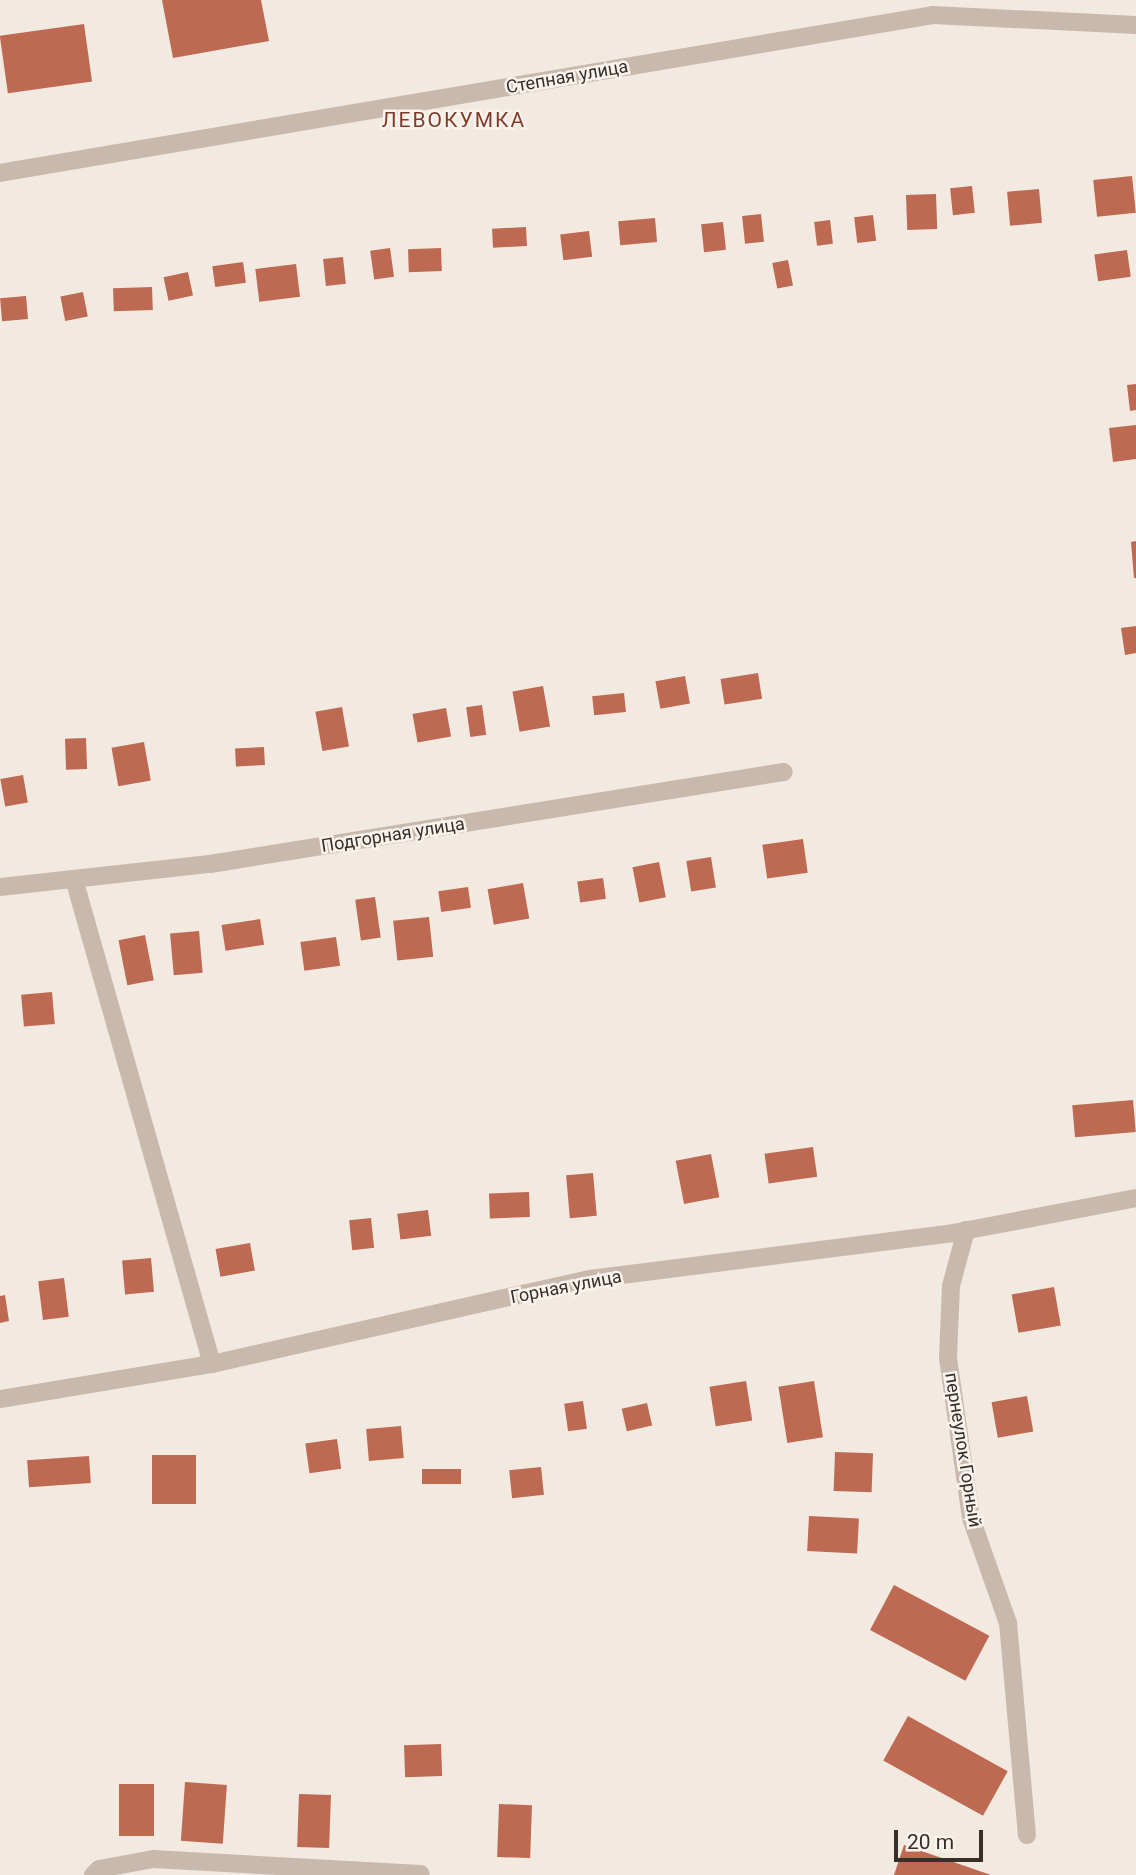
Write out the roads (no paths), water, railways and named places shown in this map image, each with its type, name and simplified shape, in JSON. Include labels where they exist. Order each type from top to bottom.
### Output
[{"type":"street","name":"Степная улица","points":[[0,173],[933,15],[1136,25]]},
{"type":"street","name":"Подгорная улица","points":[[0,887],[210,864],[785,772]]},
{"type":"street","points":[[74,879],[212,1364]]},
{"type":"street","name":"Горная улица","points":[[0,1399],[212,1364],[590,1279],[966,1230],[1136,1198]]},
{"type":"street","name":"пернеулок Горный","points":[[966,1230],[951,1286],[948,1358],[971,1518],[1007,1623],[1027,1835]]},
{"type":"street","points":[[93,1875],[99,1869],[153,1859],[421,1874]]},
{"type":"district","name":"ЛЕВОКУМКА","points":[[454,120]]}]
